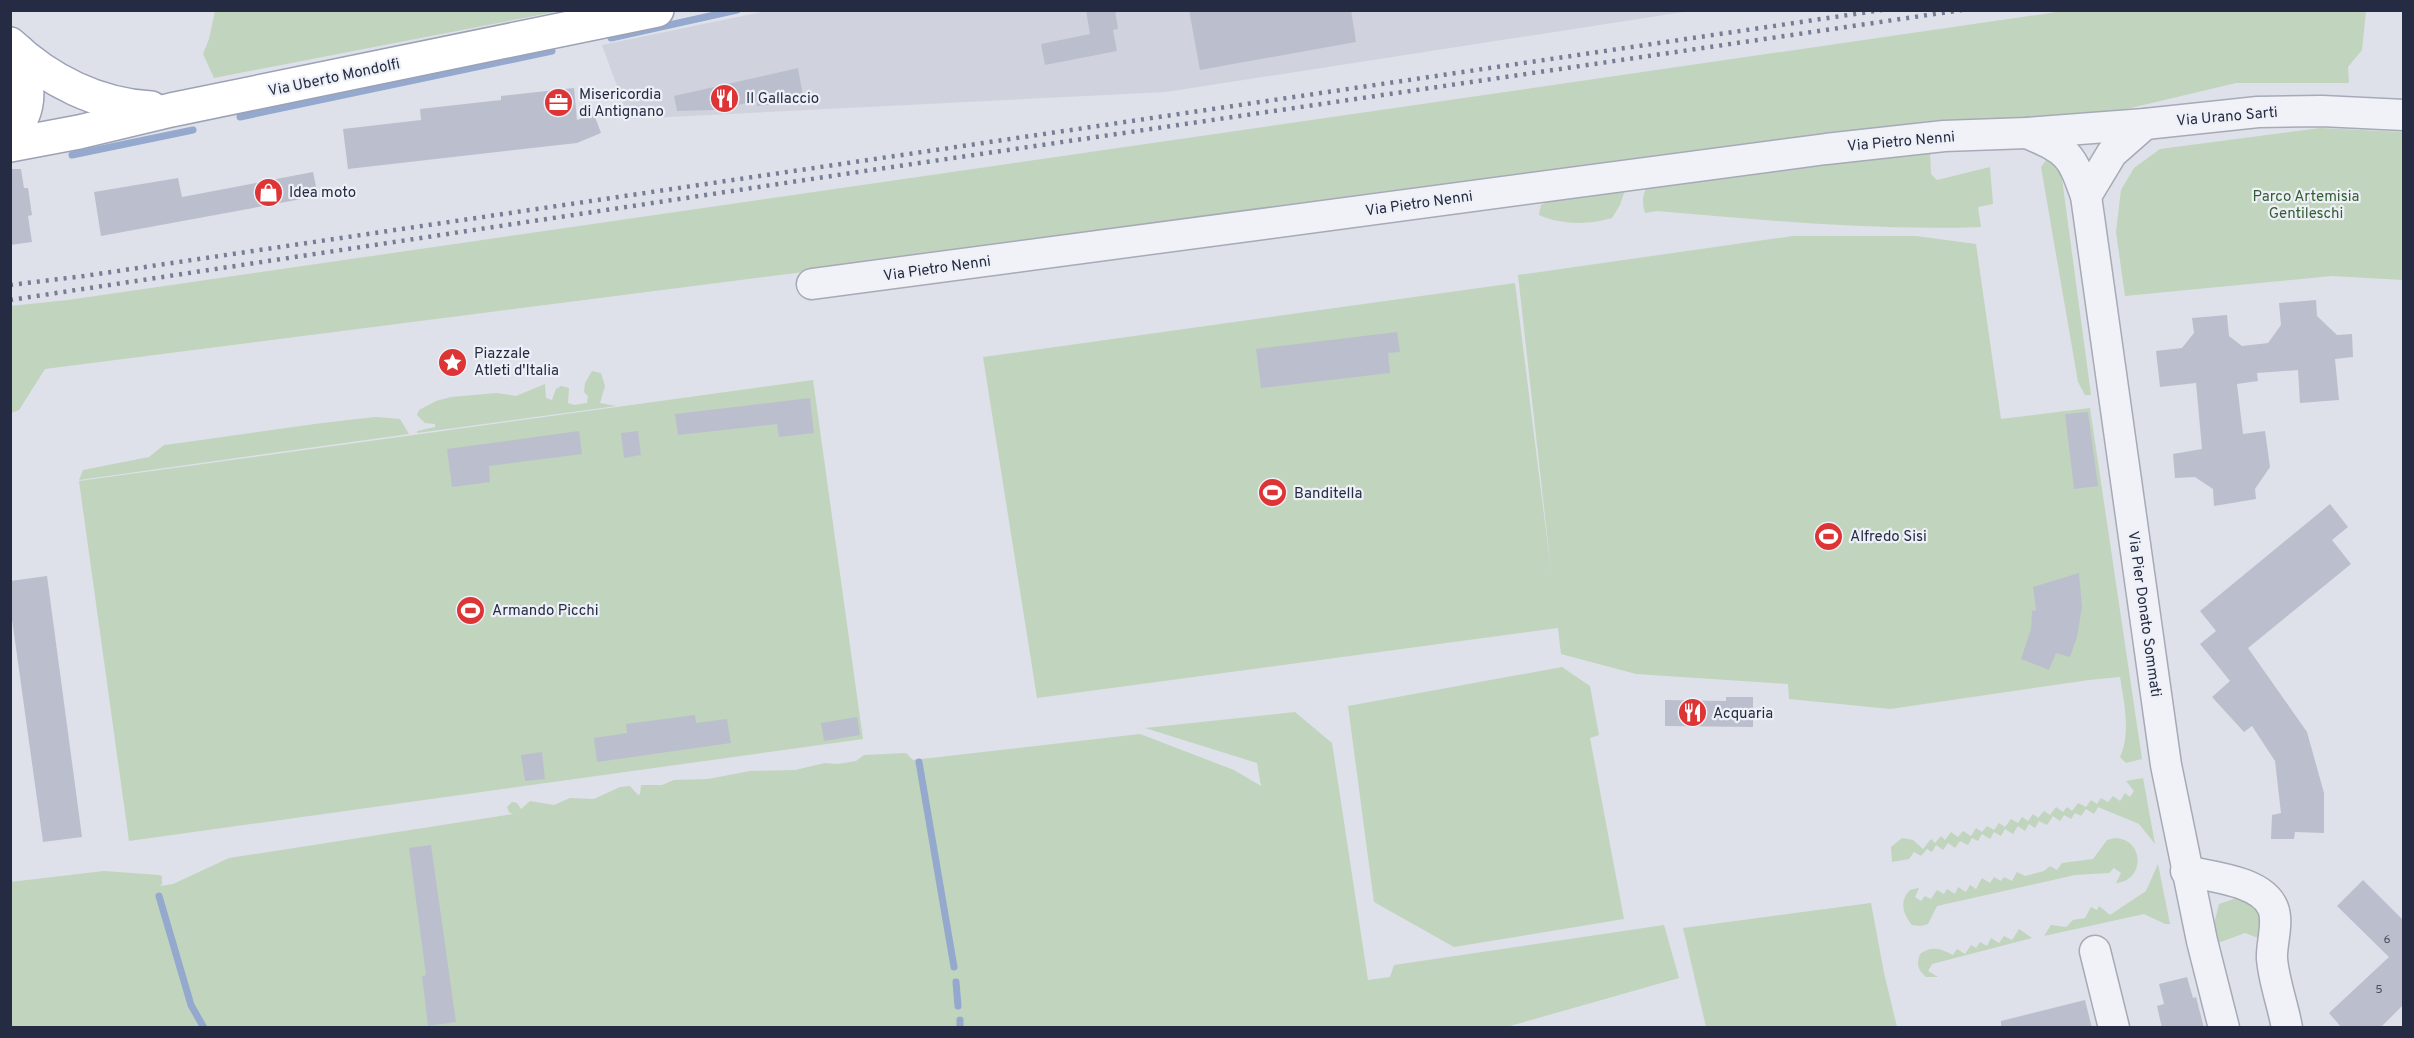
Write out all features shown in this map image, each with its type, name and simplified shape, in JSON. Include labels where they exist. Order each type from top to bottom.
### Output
[{"type":"main road","name":"Via Uberto Mondolfi","points":[[10,145],[657,10]]},
{"type":"main road","points":[[14,48],[63,83],[94,98],[120,104],[171,110]]},
{"type":"main road","points":[[10,133],[24,114],[28,92],[14,48]]},
{"type":"street","name":"Via Urano Sarti","points":[[2145,124],[2232,114],[2284,111],[2403,115]]},
{"type":"street","name":"Via Pietro Nenni","points":[[812,284],[1826,149],[1944,136],[2027,133],[2145,124]]},
{"type":"street","points":[[2086,196],[2112,153],[2145,124]]},
{"type":"street","points":[[2071,129],[2084,135],[2091,147],[2086,196]]},
{"type":"street","name":"Via Pietro Nenni","points":[[2027,133],[2057,147],[2068,155],[2076,167],[2086,196]]},
{"type":"street","name":"Via Pier Donato Sommati","points":[[2086,196],[2163,746],[2186,871],[2224,1028]]},
{"type":"street","points":[[2186,871],[2247,884],[2262,895],[2273,908],[2275,922],[2272,960],[2287,1028]]},
{"type":"street","points":[[2095,951],[2114,1028]]},
{"type":"shaded area","points":[[771,10],[1690,11],[1166,92],[629,119],[602,45]]},
{"type":"green space","points":[[215,10],[560,11],[214,78],[203,54],[209,39]]},
{"type":"green space","points":[[2064,11],[2366,11],[2362,50],[2348,67],[2349,83],[2236,83],[2118,111],[2051,117],[1937,120],[843,267],[45,369],[19,410],[11,413],[10,306],[68,300]]},
{"type":"green space","name":"Parco Artemisia Gentileschi","points":[[2320,128],[2403,132],[2403,280],[2332,276],[2125,296],[2116,232],[2121,190],[2134,168],[2160,149]]},
{"type":"green space","points":[[1930,151],[1931,174],[1937,180],[1990,167],[1993,204],[1978,207],[1981,227],[1860,226],[1657,211],[1645,213],[1644,209],[1644,195],[1648,185]]},
{"type":"green space","points":[[2047,159],[2061,171],[2091,395],[2085,395],[2078,382],[2041,167]]},
{"type":"green space","points":[[1626,187],[1620,205],[1612,218],[1576,223],[1557,221],[1539,215],[1541,205],[1556,197]]},
{"type":"green space","points":[[1793,236],[1916,236],[1976,244],[2001,419],[2090,408],[2142,759],[2126,763],[2120,757],[2126,728],[2120,677],[1890,709],[1789,699],[1788,684],[1636,674],[1561,654],[1558,628],[1037,698],[983,357],[1515,283],[1552,579],[1518,275]]},
{"type":"green space","points":[[592,371],[601,373],[605,386],[600,403],[616,406],[417,433],[417,431],[435,427],[435,424],[425,423],[417,415],[419,410],[436,401],[451,397],[497,393],[516,396],[545,384],[546,398],[552,400],[556,389],[561,386],[569,388],[568,403],[574,405],[587,403],[588,396],[584,392],[585,383]]},
{"type":"green space","name":"Armando Picchi","points":[[813,380],[863,739],[129,841],[79,481]]},
{"type":"green space","points":[[376,417],[400,419],[409,434],[79,480],[83,470],[149,457],[164,445]]},
{"type":"green space","points":[[1562,667],[1590,686],[1599,735],[1590,738],[1624,919],[1454,947],[1374,902],[1348,706]]},
{"type":"green space","points":[[1295,712],[1332,743],[1368,980],[1390,977],[1394,965],[1664,925],[1679,978],[1503,1028],[11,1027],[10,882],[104,871],[159,875],[162,876],[160,886],[173,884],[229,858],[513,814],[507,807],[512,802],[517,803],[521,809],[530,801],[554,805],[570,798],[594,799],[620,787],[630,786],[638,795],[641,785],[662,785],[674,780],[708,779],[750,771],[795,770],[825,763],[838,764],[856,761],[864,755],[906,753],[913,760],[1140,734],[1234,770],[1261,786],[1257,763],[1145,728]]},
{"type":"green space","points":[[2143,778],[2155,844],[2139,824],[2098,807],[2094,814],[2086,809],[2081,816],[2075,813],[2071,819],[2064,815],[2060,821],[2053,816],[2047,825],[2039,821],[2035,828],[2029,824],[2025,831],[2018,826],[2013,834],[2005,829],[2001,836],[1994,832],[1990,839],[1982,834],[1978,841],[1972,838],[1968,845],[1960,841],[1955,848],[1948,843],[1943,850],[1936,845],[1932,852],[1927,849],[1921,856],[1914,852],[1909,859],[1892,862],[1891,847],[1902,838],[1913,840],[1923,849],[1931,839],[1935,843],[1941,836],[1945,840],[1951,832],[1958,837],[1963,831],[1971,836],[1976,828],[1982,832],[1987,826],[1994,830],[1999,823],[2005,827],[2011,819],[2018,823],[2022,817],[2028,821],[2033,814],[2038,818],[2044,811],[2050,815],[2056,807],[2063,812],[2067,807],[2072,811],[2078,803],[2086,807],[2091,800],[2097,804],[2101,798],[2108,802],[2113,796],[2120,801],[2125,793],[2130,797],[2134,791],[2126,781]]},
{"type":"green space","points":[[2115,838],[2125,840],[2136,852],[2138,860],[2136,868],[2126,881],[2116,883],[2121,873],[2114,868],[2109,873],[2075,875],[1937,906],[1928,924],[1921,926],[1912,925],[1906,916],[1903,903],[1910,890],[1919,888],[1915,897],[1921,901],[1925,896],[1931,899],[1937,890],[1944,894],[1947,889],[1955,894],[1958,887],[1966,892],[1970,885],[1976,889],[1982,878],[1990,883],[1994,877],[2001,881],[2004,877],[2012,881],[2017,872],[2025,876],[2044,871],[2050,866],[2057,870],[2062,863],[2093,859],[2107,840]]},
{"type":"green space","points":[[2158,864],[2170,924],[2144,914],[2044,936],[2051,925],[2066,927],[2073,920],[2085,918],[2091,907],[2097,910],[2099,906],[2110,915],[2146,891]]},
{"type":"green space","points":[[2243,896],[2266,910],[2263,940],[2245,933],[2218,943],[2214,924],[2219,904]]},
{"type":"green space","points":[[1871,903],[1897,1027],[1706,1027],[1683,928]]},
{"type":"green space","points":[[2019,929],[2032,938],[1932,964],[1928,971],[1938,977],[1926,977],[1918,967],[1920,954],[1929,950],[1940,950],[1953,955],[1957,949],[1965,954],[1971,945],[1976,948],[1980,942],[1987,946],[1991,938],[1999,943],[2004,936],[2012,940]]},
{"type":"building","points":[[1086,10],[1115,10],[1118,29],[1113,30],[1117,51],[1045,65],[1041,44],[1090,34]]},
{"type":"building","points":[[1189,10],[1351,10],[1356,42],[1200,70]]},
{"type":"building","points":[[798,68],[804,101],[757,106],[757,101],[714,110],[677,111],[674,96]]},
{"type":"building","points":[[574,88],[577,120],[594,114],[601,133],[577,143],[348,169],[343,129],[421,120],[420,109],[501,100],[501,96]]},
{"type":"building","points":[[10,169],[21,169],[24,188],[28,188],[32,215],[28,216],[32,242],[10,245]]},
{"type":"building","points":[[313,172],[318,196],[101,236],[94,192],[178,178],[182,197]]},
{"type":"building","points":[[2316,300],[2317,316],[2337,335],[2352,334],[2353,357],[2335,359],[2339,400],[2300,403],[2298,370],[2257,373],[2258,381],[2237,384],[2243,434],[2265,431],[2270,467],[2255,489],[2256,499],[2214,506],[2213,489],[2195,477],[2175,478],[2173,454],[2202,449],[2196,383],[2160,387],[2156,351],[2182,348],[2194,333],[2192,318],[2227,315],[2229,336],[2242,346],[2268,343],[2281,325],[2279,303]]},
{"type":"building","points":[[1397,332],[1400,352],[1388,353],[1390,373],[1261,388],[1256,349]]},
{"type":"building","points":[[810,398],[814,433],[779,437],[777,424],[678,435],[675,414]]},
{"type":"building","points":[[2088,412],[2098,486],[2074,489],[2065,414]]},
{"type":"building","points":[[579,431],[582,454],[489,466],[490,482],[452,487],[447,449]]},
{"type":"building","points":[[638,431],[641,455],[624,458],[621,433]]},
{"type":"building","points":[[2330,504],[2348,527],[2332,540],[2351,564],[2248,648],[2307,732],[2324,793],[2324,833],[2295,832],[2294,839],[2271,839],[2272,815],[2281,813],[2275,761],[2252,726],[2244,732],[2212,697],[2230,681],[2200,644],[2216,631],[2200,611]]},
{"type":"building","points":[[2079,573],[2082,607],[2077,637],[2070,657],[2056,653],[2049,670],[2021,659],[2031,629],[2032,611],[2036,610],[2033,587]]},
{"type":"building","points":[[47,576],[82,837],[43,842],[10,605],[10,581]]},
{"type":"building","points":[[1726,697],[1753,697],[1753,727],[1665,726],[1665,700],[1726,701]]},
{"type":"building","points":[[695,715],[696,723],[727,719],[731,743],[597,762],[594,738],[627,733],[626,724]]},
{"type":"building","points":[[857,717],[860,735],[824,741],[821,723]]},
{"type":"building","points":[[542,752],[545,779],[525,781],[521,755]]},
{"type":"building","points":[[431,845],[456,1022],[428,1026],[422,976],[426,975],[409,848]]},
{"type":"building","points":[[2363,880],[2403,920],[2403,1005],[2380,1028],[2342,1028],[2329,1013],[2389,957],[2337,906]]},
{"type":"building","points":[[2187,977],[2193,998],[2196,997],[2204,1028],[2162,1028],[2157,1006],[2164,1004],[2159,984]]},
{"type":"building","points":[[2085,1000],[2092,1028],[2001,1028],[2001,1021]]},
{"type":"waterway","points":[[611,38],[737,10]]},
{"type":"waterway","points":[[240,117],[552,51]]},
{"type":"waterway","points":[[72,155],[193,130]]},
{"type":"waterway","points":[[919,762],[954,967]]},
{"type":"waterway","points":[[159,896],[191,1005],[204,1028]]},
{"type":"waterway","points":[[956,982],[958,1006]]},
{"type":"waterway","points":[[960,1020],[960,1028]]},
{"type":"railway","points":[[10,285],[84,276],[1882,10]]},
{"type":"railway","points":[[10,300],[858,172],[1962,10]]},
{"type":"place","name":"Il Gallaccio","points":[[725,98]]},
{"type":"place","name":"Misericordia di Antignano","points":[[558,103]]},
{"type":"place","name":"Idea moto","points":[[268,192]]},
{"type":"place","name":"Piazzale Atleti d'Italia","points":[[453,362]]},
{"type":"place","name":"Banditella","points":[[1273,493]]},
{"type":"place","name":"Alfredo Sisi","points":[[1829,536]]},
{"type":"place","name":"Armando Picchi","points":[[471,610]]},
{"type":"place","name":"Acquaria","points":[[1692,713]]}]
